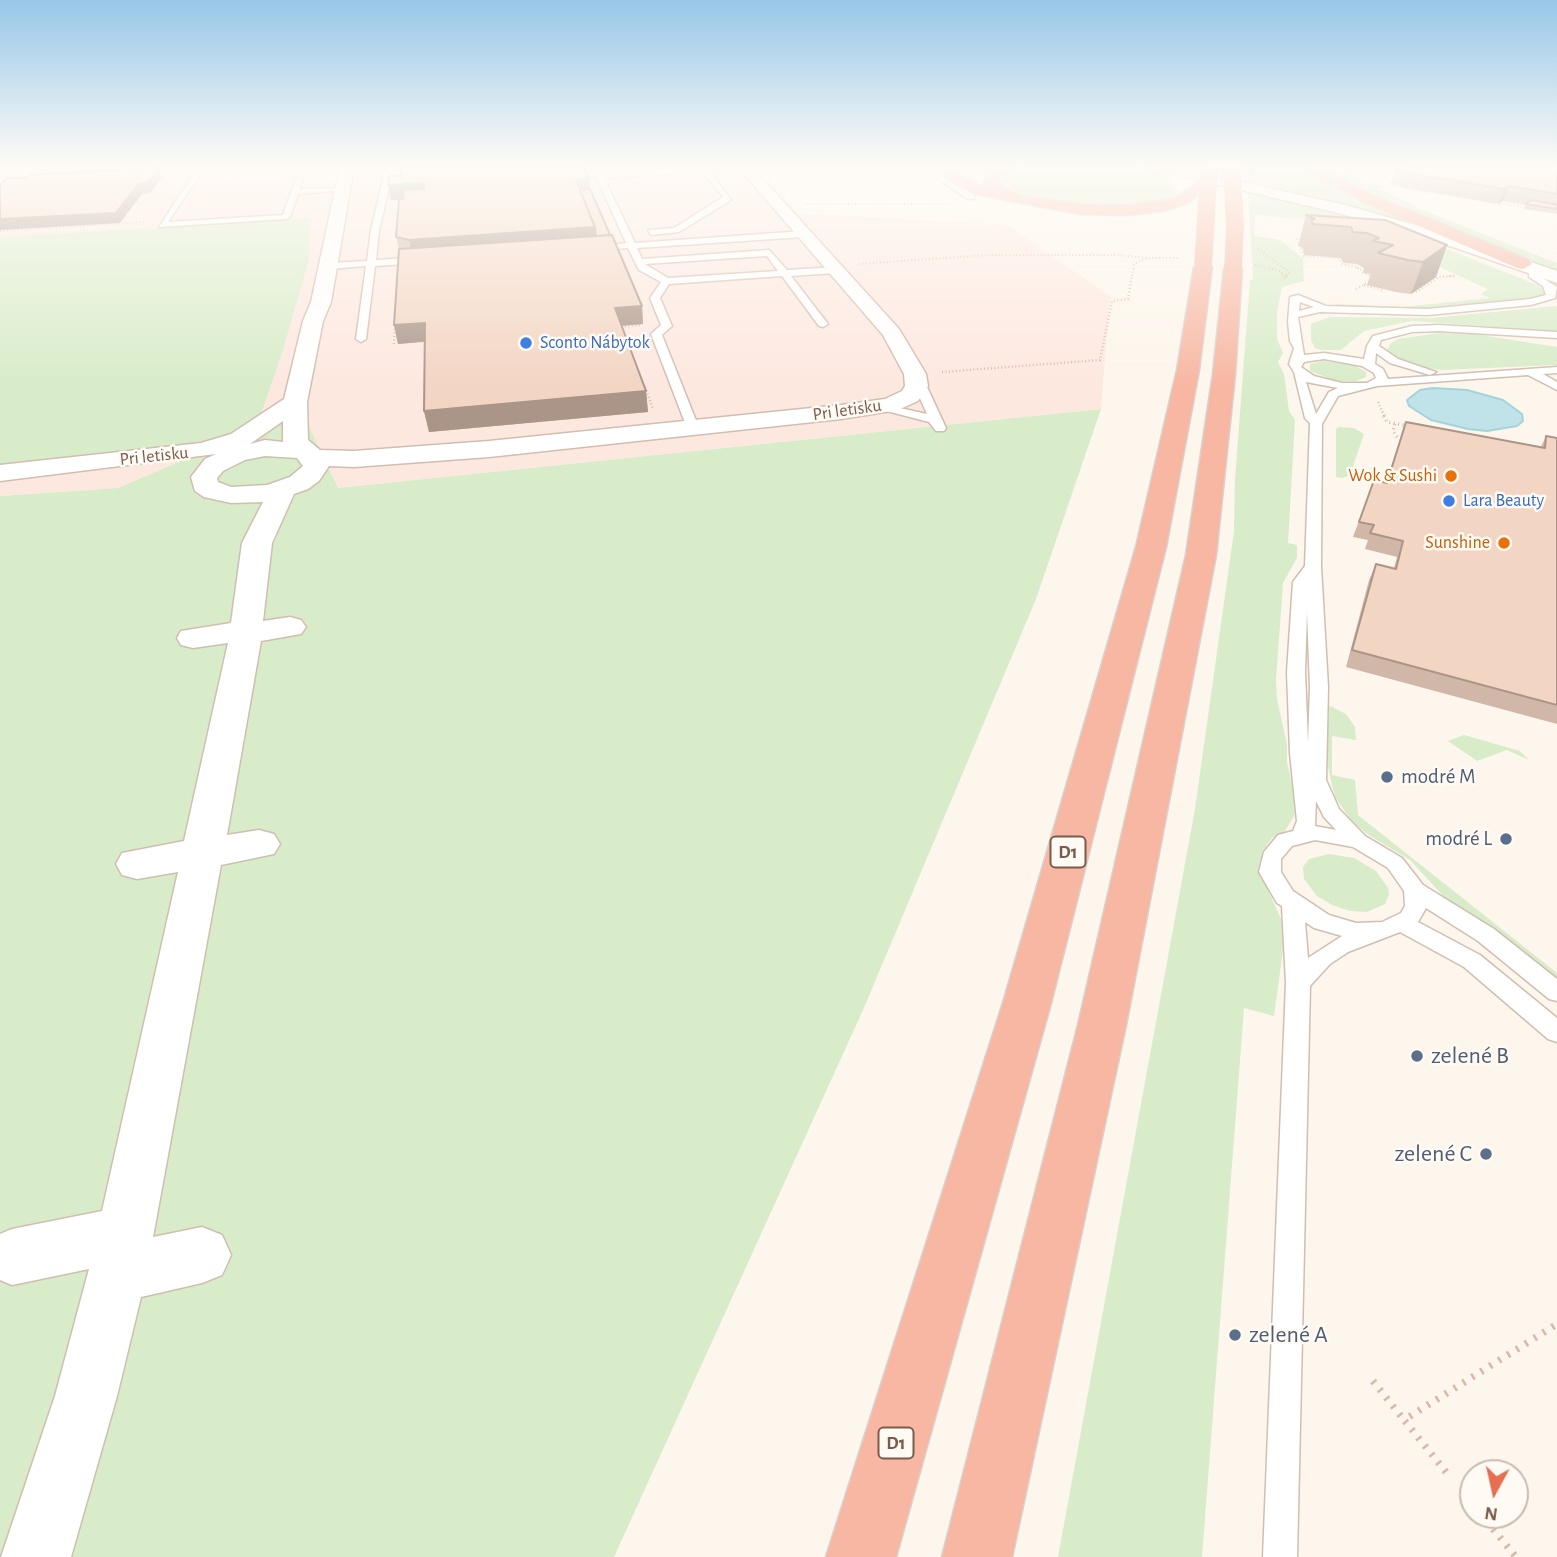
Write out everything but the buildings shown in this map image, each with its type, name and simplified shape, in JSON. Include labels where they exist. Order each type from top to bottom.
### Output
[{"type":"highway","name":"D1","points":[[861,1557],[1027,1003],[1151,547],[1188,370],[1205,240]]},
{"type":"highway","points":[[977,1557],[1102,1025],[1200,555],[1224,374],[1234,240]]},
{"type":"highway","points":[[1461,240],[1527,269]]},
{"type":"street","name":"Pri letisku","points":[[301,469],[295,440],[295,402],[334,240]]},
{"type":"street","points":[[809,240],[892,332],[915,374]]},
{"type":"street","points":[[1443,240],[1527,269],[1555,285]]},
{"type":"street","name":"Pri letisku","points":[[212,471],[214,491],[231,495],[257,495],[301,469],[328,472],[489,449],[877,407],[901,401],[915,392],[915,374]]},
{"type":"street","name":"Pri letisku","points":[[0,479],[77,475],[169,476],[212,471],[254,450],[275,434],[295,402]]},
{"type":"street","name":"Pri letisku","points":[[0,473],[203,450],[240,439],[295,402]]},
{"type":"street","name":"Pri letisku","points":[[254,450],[286,448],[301,469]]},
{"type":"street","points":[[257,543],[301,469]]},
{"type":"street","points":[[36,1557],[86,1396],[120,1253],[202,854],[261,630],[257,543],[238,503],[231,495]]},
{"type":"street","points":[[193,638],[261,630]]},
{"type":"street","points":[[137,864],[259,844]]},
{"type":"street","points":[[12,1257],[120,1253],[202,1255]]},
{"type":"lane","points":[[361,339],[374,240]]},
{"type":"lane","points":[[629,240],[645,272],[666,281],[835,269]]},
{"type":"lane","points":[[576,249],[722,240]]},
{"type":"lane","points":[[639,262],[769,253],[823,324]]},
{"type":"lane","points":[[329,266],[439,259]]},
{"type":"lane","points":[[666,281],[655,298],[667,326],[656,334],[693,428]]},
{"type":"lane","points":[[1293,315],[1315,310],[1412,313],[1518,303],[1548,298],[1553,294],[1555,285]]},
{"type":"lane","points":[[1316,422],[1311,418],[1304,397],[1295,341],[1295,297],[1310,304],[1338,310]]},
{"type":"lane","points":[[1377,383],[1382,376],[1372,366],[1372,346],[1377,338],[1412,329],[1557,335]]},
{"type":"lane","points":[[1469,330],[1557,344]]},
{"type":"lane","points":[[1338,357],[1372,346]]},
{"type":"lane","points":[[1372,346],[1380,354],[1407,367],[1462,376]]},
{"type":"lane","points":[[1299,361],[1324,356],[1338,357],[1430,378]]},
{"type":"lane","points":[[1299,361],[1319,382],[1353,387]]},
{"type":"lane","points":[[1557,370],[1377,383],[1333,394],[1316,422],[1313,566],[1319,687],[1316,780],[1331,813],[1358,841],[1395,863],[1415,891],[1486,935],[1557,992]]},
{"type":"lane","points":[[1530,372],[1557,387]]},
{"type":"lane","points":[[877,407],[933,419],[940,428],[915,374]]},
{"type":"lane","points":[[1302,834],[1307,821],[1307,807],[1299,753],[1296,672],[1301,582],[1313,566]]},
{"type":"lane","points":[[1358,841],[1329,834],[1302,834],[1278,845],[1270,865],[1278,889],[1293,905],[1322,922],[1356,931],[1373,932]]},
{"type":"lane","points":[[1298,982],[1322,958],[1340,946],[1373,932],[1403,924],[1413,913],[1415,891]]},
{"type":"lane","points":[[1280,1557],[1298,982],[1293,905]]},
{"type":"lane","points":[[1403,924],[1472,961],[1557,1032]]},
{"type":"path","points":[[1297,240],[1304,256],[1339,258],[1342,264],[1363,267]]},
{"type":"path","points":[[835,269],[885,261],[988,255],[1118,255],[1150,258]]},
{"type":"path","points":[[1412,297],[1439,277],[1455,276]]},
{"type":"path","points":[[1364,285],[1388,291]]},
{"type":"path","points":[[394,344],[396,321]]},
{"type":"path","points":[[942,372],[1100,360]]},
{"type":"path","points":[[1378,401],[1387,422],[1408,427]]},
{"type":"path","points":[[1395,425],[1393,431],[1397,437]]},
{"type":"path","points":[[1404,1420],[1557,1324]]},
{"type":"path","points":[[1373,1381],[1446,1472]]},
{"type":"path","points":[[1493,1529],[1516,1557]]},
{"type":"shaded area","points":[[0,240],[1028,240],[1110,296],[1101,409],[338,488],[298,403],[237,437],[118,488],[0,496]]},
{"type":"green space","points":[[0,240],[310,240],[309,259],[283,350],[261,414],[246,429],[212,442],[0,466]]},
{"type":"green space","points":[[1251,240],[1280,240],[1303,258],[1304,281],[1282,287],[1277,313],[1277,339],[1283,353],[1278,362],[1284,374],[1289,411],[1295,420],[1288,543],[1297,545],[1297,558],[1283,583],[1276,680],[1277,699],[1287,744],[1287,762],[1296,803],[1294,816],[1285,831],[1272,838],[1262,852],[1264,881],[1281,919],[1284,943],[1274,1016],[1244,1008],[1202,1557],[1058,1557],[1195,809],[1234,531],[1235,479],[1250,280],[1253,279]]},
{"type":"green space","points":[[1371,240],[1418,240],[1540,286],[1545,294],[1534,299],[1415,311],[1336,304],[1402,307],[1490,298],[1481,294],[1488,289],[1397,248]]},
{"type":"green space","points":[[1477,240],[1498,240],[1557,263],[1557,272]]},
{"type":"green space","points":[[1557,306],[1557,331],[1412,321],[1364,331],[1341,350],[1315,348],[1311,340],[1311,324],[1330,317],[1430,318]]},
{"type":"green space","points":[[1438,333],[1475,334],[1557,347],[1557,365],[1441,370],[1415,366],[1396,359],[1387,350],[1391,343],[1398,339]]},
{"type":"green space","points":[[1323,361],[1354,365],[1366,372],[1366,377],[1356,381],[1336,381],[1310,371],[1310,364]]},
{"type":"green space","points":[[298,403],[338,488],[1101,409],[1036,599],[863,1010],[614,1557],[0,1557],[0,496],[118,488],[237,437]]},
{"type":"green space","points":[[1354,428],[1364,434],[1350,475],[1342,478],[1336,477],[1336,429]]},
{"type":"green space","points":[[1326,704],[1346,714],[1355,727],[1356,740],[1332,736],[1332,775],[1355,780],[1358,815],[1557,973],[1557,979],[1505,937],[1446,899],[1410,860],[1367,834],[1350,819],[1335,797],[1328,766]]},
{"type":"green space","points":[[1464,735],[1520,751],[1529,760],[1507,750],[1477,761],[1448,741]]},
{"type":"green space","points":[[1329,854],[1354,858],[1376,871],[1388,888],[1385,904],[1367,912],[1350,911],[1317,896],[1304,879],[1303,867],[1309,859]]},
{"type":"water","points":[[1420,390],[1467,390],[1503,400],[1522,414],[1523,421],[1517,426],[1487,431],[1431,420],[1409,406],[1407,400]]},
{"type":"place","name":"Sconto Nábytok","points":[[526,343]]},
{"type":"place","name":"Wok & Sushi","points":[[1451,476]]},
{"type":"place","name":"Lara Beauty","points":[[1449,501]]},
{"type":"place","name":"Sunshine","points":[[1504,543]]},
{"type":"place","name":"modré M","points":[[1387,777]]},
{"type":"place","name":"modré L","points":[[1506,839]]},
{"type":"place","name":"zelené B","points":[[1417,1056]]},
{"type":"place","name":"zelené C","points":[[1486,1154]]},
{"type":"place","name":"zelené A","points":[[1235,1335]]}]
